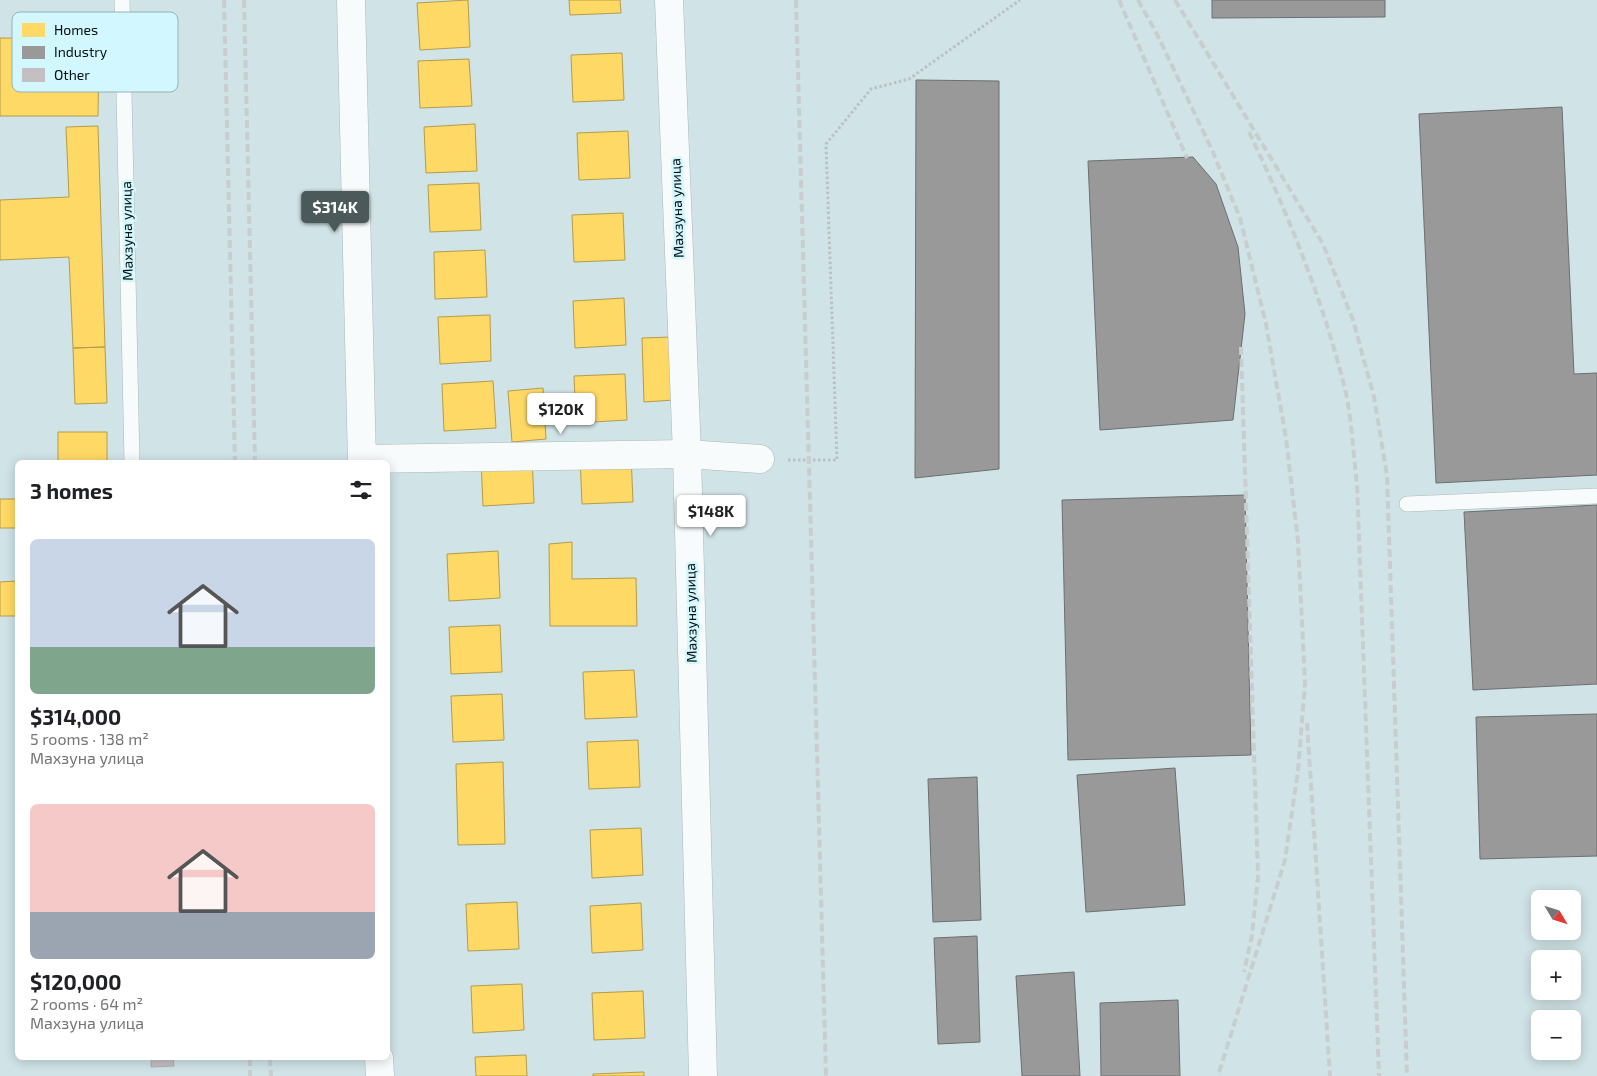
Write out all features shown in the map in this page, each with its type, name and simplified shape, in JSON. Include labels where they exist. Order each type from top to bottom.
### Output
[{"type":"street","points":[[351,0],[362,460]]},
{"type":"street","name":"Махзуна улица","points":[[669,0],[687,454],[703,1076]]},
{"type":"street","points":[[390,460],[687,454],[760,459]]},
{"type":"street","points":[[379,1060],[380,1076]]},
{"type":"lane","name":"Махзуна улица","points":[[124,92],[132,460]]},
{"type":"lane","points":[[1407,504],[1597,496]]},
{"type":"path","points":[[760,459],[836,460],[826,144],[872,89],[909,78],[1020,0]]},
{"type":"building: Homes","points":[[468,0],[470,47],[420,50],[417,3]]},
{"type":"building: Homes","points":[[569,0],[620,0],[621,13],[570,15]]},
{"type":"building: Homes","points":[[0,38],[12,38],[12,92],[98,92],[98,116],[0,116]]},
{"type":"building: Homes","points":[[622,53],[624,100],[573,102],[571,55]]},
{"type":"building: Homes","points":[[469,59],[472,106],[420,108],[418,61]]},
{"type":"building: Homes","points":[[475,124],[477,171],[426,173],[424,127]]},
{"type":"building: Homes","points":[[98,126],[105,347],[73,348],[69,257],[0,260],[0,200],[69,197],[66,127]]},
{"type":"building: Homes","points":[[628,131],[630,178],[579,180],[577,133]]},
{"type":"building: Homes","points":[[479,183],[481,230],[430,232],[428,185]]},
{"type":"building: Homes","points":[[623,213],[625,260],[574,262],[572,215]]},
{"type":"building: Homes","points":[[485,250],[487,297],[435,299],[434,252]]},
{"type":"building: Homes","points":[[624,298],[626,345],[575,348],[573,301]]},
{"type":"building: Homes","points":[[490,315],[491,361],[440,364],[438,317]]},
{"type":"building: Homes","points":[[672,337],[674,400],[644,402],[642,338]]},
{"type":"building: Homes","points":[[105,347],[107,403],[75,404],[73,348]]},
{"type":"building: Homes","points":[[625,374],[627,420],[576,423],[574,376]]},
{"type":"building: Homes","points":[[493,381],[496,428],[444,431],[442,384]]},
{"type":"building: Homes","points":[[543,388],[546,439],[512,442],[508,391]]},
{"type":"building: Homes","points":[[58,432],[107,432],[107,460],[58,460]]},
{"type":"building: Homes","points":[[631,455],[633,502],[582,504],[580,457]]},
{"type":"building: Homes","points":[[532,457],[534,503],[483,506],[481,459]]},
{"type":"building: Homes","points":[[0,499],[15,499],[15,528],[0,528]]},
{"type":"building: Homes","points":[[572,542],[572,579],[636,578],[637,626],[550,626],[549,544]]},
{"type":"building: Homes","points":[[498,551],[500,598],[449,601],[447,554]]},
{"type":"building: Homes","points":[[15,581],[15,616],[0,616],[0,582]]},
{"type":"building: Homes","points":[[500,625],[502,672],[451,674],[449,627]]},
{"type":"building: Homes","points":[[634,670],[637,717],[585,719],[583,672]]},
{"type":"building: Homes","points":[[502,694],[504,740],[453,742],[451,696]]},
{"type":"building: Homes","points":[[638,740],[640,787],[589,789],[587,742]]},
{"type":"building: Homes","points":[[503,762],[505,844],[458,845],[456,764]]},
{"type":"building: Homes","points":[[641,828],[643,875],[592,878],[590,830]]},
{"type":"building: Homes","points":[[517,902],[519,949],[468,951],[466,904]]},
{"type":"building: Homes","points":[[641,903],[643,950],[592,953],[590,906]]},
{"type":"building: Homes","points":[[522,984],[524,1030],[473,1033],[471,986]]},
{"type":"building: Homes","points":[[643,991],[645,1038],[594,1040],[592,993]]},
{"type":"building: Homes","points":[[526,1055],[527,1076],[476,1076],[475,1057]]},
{"type":"building: Homes","points":[[644,1072],[644,1076],[593,1076],[593,1074]]},
{"type":"building: Industry","points":[[1212,0],[1385,0],[1385,17],[1212,18]]},
{"type":"building: Industry","points":[[916,80],[999,81],[999,469],[915,478]]},
{"type":"building: Industry","points":[[1562,107],[1574,374],[1597,373],[1597,475],[1436,483],[1419,114]]},
{"type":"building: Industry","points":[[1193,157],[1216,184],[1238,247],[1245,314],[1233,420],[1100,430],[1088,161]]},
{"type":"building: Industry","points":[[1245,495],[1251,755],[1068,760],[1062,500]]},
{"type":"building: Industry","points":[[1597,505],[1597,684],[1473,690],[1464,512]]},
{"type":"building: Industry","points":[[1597,714],[1597,856],[1480,859],[1476,717]]},
{"type":"building: Industry","points":[[1175,768],[1185,905],[1086,912],[1077,775]]},
{"type":"building: Industry","points":[[977,777],[981,920],[933,922],[928,779]]},
{"type":"building: Industry","points":[[977,936],[980,1042],[938,1044],[934,938]]},
{"type":"building: Industry","points":[[1074,972],[1080,1076],[1022,1076],[1016,976]]},
{"type":"building: Industry","points":[[1178,1000],[1180,1076],[1101,1076],[1100,1003]]},
{"type":"building: Other","points":[[151,1060],[173,1060],[174,1066],[151,1067]]},
{"type":"railway","points":[[224,0],[235,460]]},
{"type":"railway","points":[[244,0],[255,460]]},
{"type":"railway","points":[[796,0],[826,1076]]},
{"type":"railway","points":[[1119,0],[1187,158]]},
{"type":"railway","points":[[1138,0],[1157,34],[1212,150],[1240,218],[1266,324],[1286,438],[1298,541],[1305,683],[1298,771],[1285,860],[1218,1076]]},
{"type":"railway","points":[[1175,0],[1323,244],[1353,320],[1374,397],[1387,475],[1407,1076]]},
{"type":"railway","points":[[1249,132],[1277,194],[1315,288],[1344,385],[1351,422],[1357,484],[1379,1076]]},
{"type":"railway","points":[[1241,347],[1258,877],[1252,935],[1244,972]]},
{"type":"railway","points":[[1307,723],[1330,1076]]},
{"type":"railway","points":[[250,1060],[250,1076]]},
{"type":"railway","points":[[270,1060],[271,1076]]}]
